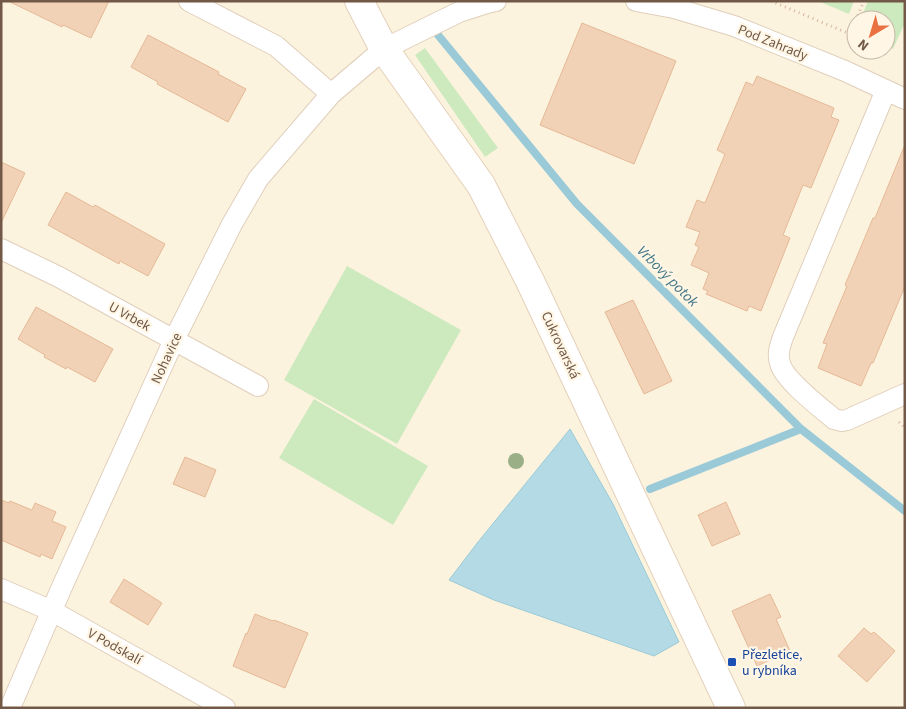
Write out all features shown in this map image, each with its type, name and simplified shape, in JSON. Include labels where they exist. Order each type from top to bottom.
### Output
[{"type":"street","points":[[189,1],[276,46],[330,94]]},
{"type":"street","name":"Cukrovarská","points":[[359,1],[384,50],[481,185],[530,281],[730,708]]},
{"type":"street","points":[[384,50],[459,12],[496,1]]},
{"type":"street","name":"Pod Zahrady","points":[[636,1],[674,8],[734,26],[845,71],[905,99]]},
{"type":"street","name":"Nohavice","points":[[10,708],[174,340],[232,224],[258,179],[330,94],[384,50]]},
{"type":"street","points":[[886,90],[782,337],[778,354],[780,366],[788,378],[834,419],[846,420],[905,394]]},
{"type":"street","name":"U Vrbek","points":[[1,250],[59,277],[258,386]]},
{"type":"street","name":"V Podskalí","points":[[1,589],[52,611],[225,708]]},
{"type":"path","points":[[771,1],[846,32]]},
{"type":"green space","points":[[818,1],[854,1],[851,10],[846,10],[846,13]]},
{"type":"green space","points":[[868,1],[905,1],[905,27],[903,27],[896,42],[896,10],[864,10]]},
{"type":"green space","points":[[425,48],[498,148],[485,157],[415,55]]},
{"type":"green space","points":[[347,266],[461,330],[397,444],[284,380]]},
{"type":"green space","points":[[314,399],[428,466],[393,525],[279,458]]},
{"type":"water","points":[[570,429],[613,504],[679,642],[654,656],[494,600],[449,580]]},
{"type":"building","points":[[8,1],[109,1],[91,38],[63,25],[62,27]]},
{"type":"building","points":[[582,23],[676,61],[634,164],[540,125]]},
{"type":"building","points":[[148,35],[219,72],[218,74],[246,89],[228,122],[157,84],[158,82],[131,67]]},
{"type":"building","points":[[757,76],[834,108],[831,117],[839,120],[811,188],[803,185],[783,235],[790,238],[761,311],[749,306],[747,311],[706,294],[708,291],[703,289],[709,273],[691,265],[699,247],[695,245],[700,232],[686,227],[697,200],[705,203],[725,154],[717,150],[746,82],[753,85]]},
{"type":"building","points":[[904,147],[905,286],[873,363],[871,363],[861,386],[818,368],[827,344],[823,343],[847,286],[845,285]]},
{"type":"building","points":[[1,162],[25,173],[1,223]]},
{"type":"building","points":[[66,192],[93,207],[95,205],[165,244],[148,276],[120,261],[119,264],[48,225]]},
{"type":"building","points":[[633,300],[672,381],[644,394],[605,312]]},
{"type":"building","points":[[36,307],[113,349],[95,382],[44,357],[45,355],[18,339]]},
{"type":"building","points":[[185,457],[216,470],[205,497],[173,484]]},
{"type":"building","points":[[1,500],[9,503],[10,501],[32,510],[35,503],[56,512],[52,521],[66,527],[52,559],[41,554],[40,557],[1,540]]},
{"type":"building","points":[[726,502],[740,534],[712,546],[698,515]]},
{"type":"building","points":[[124,579],[162,603],[148,625],[110,602]]},
{"type":"building","points":[[770,594],[781,617],[776,619],[790,651],[757,666],[732,611]]},
{"type":"building","points":[[255,614],[308,633],[285,688],[233,666]]},
{"type":"building","points":[[864,628],[871,634],[874,632],[895,651],[867,682],[838,656]]},
{"type":"waterway","name":"Vrbový potok","points":[[438,35],[577,204],[801,429],[905,511]]},
{"type":"waterway","points":[[650,489],[801,429]]},
{"type":"place","name":"Přezletice, u rybníka","points":[[732,662]]}]
